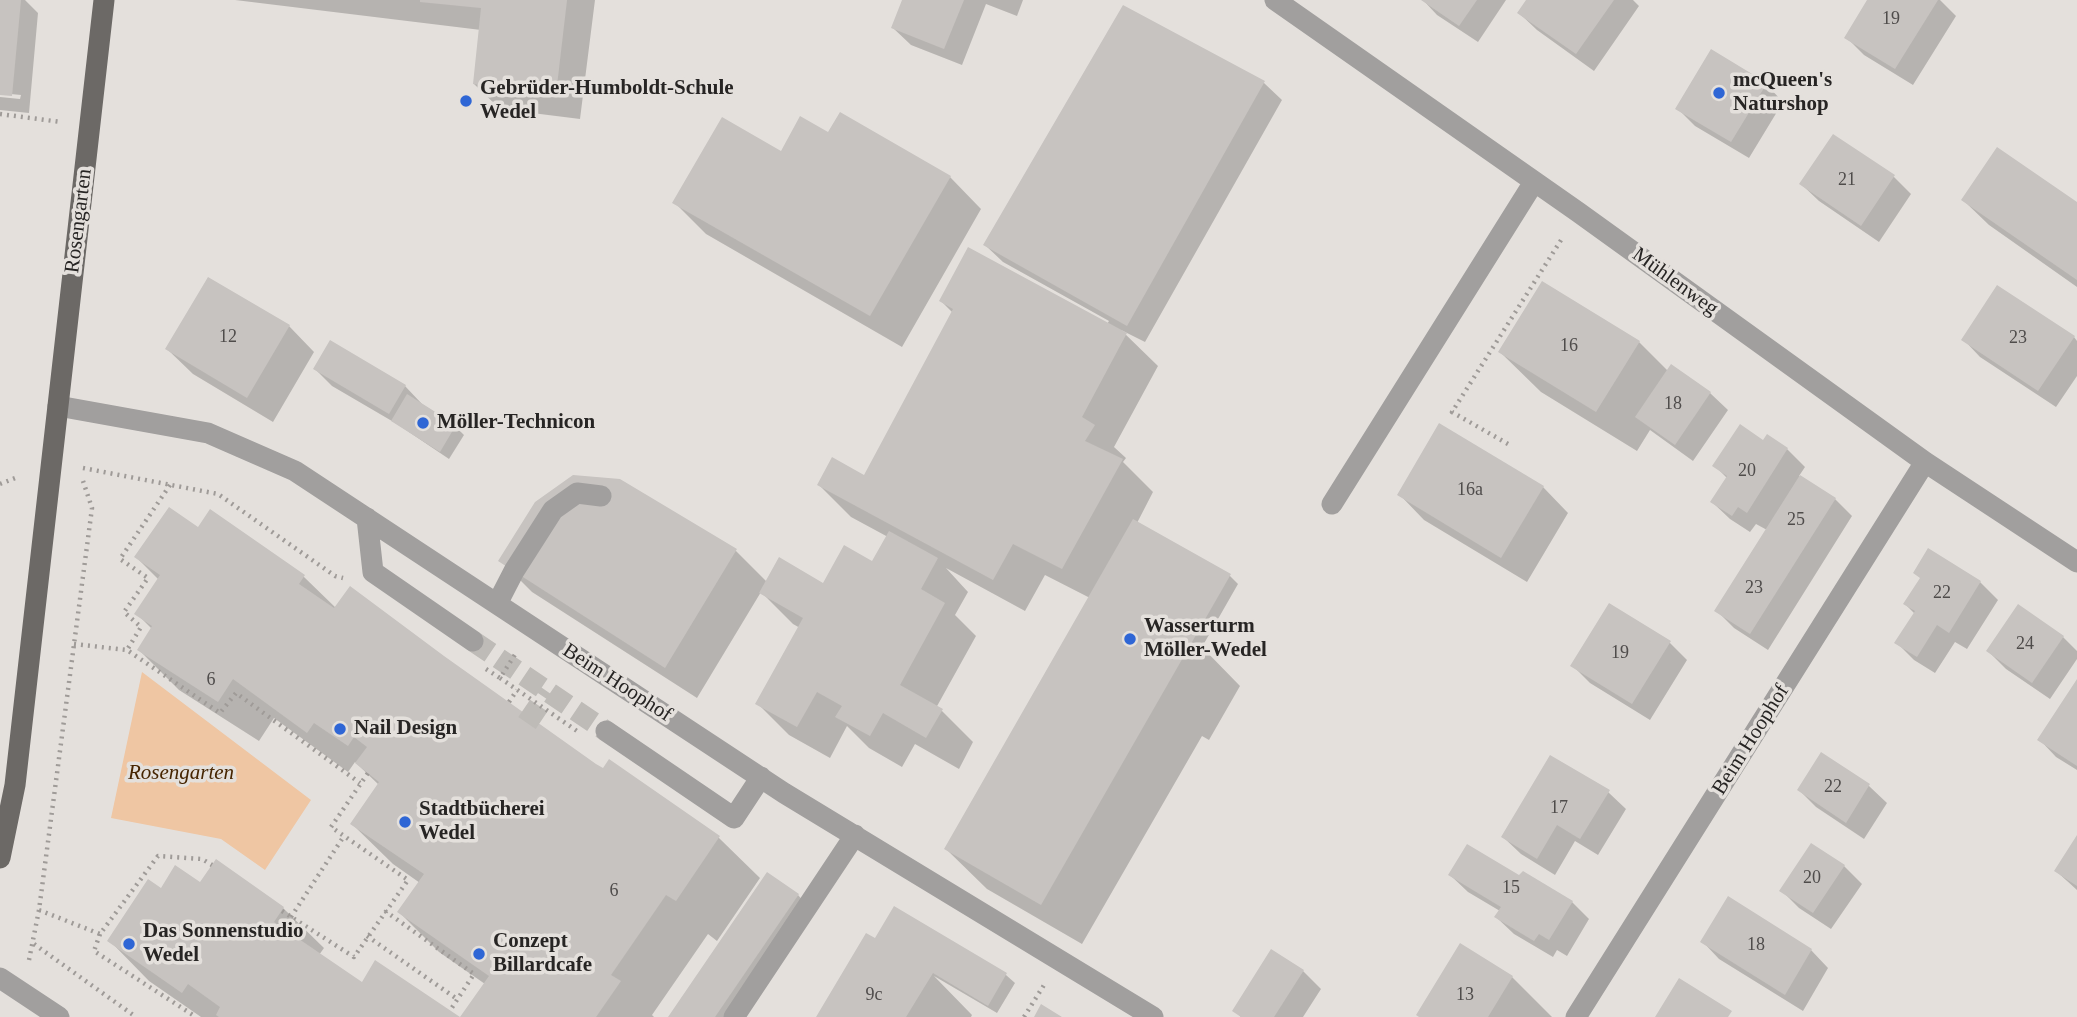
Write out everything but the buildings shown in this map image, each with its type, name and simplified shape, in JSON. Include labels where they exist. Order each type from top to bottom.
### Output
[{"type":"main road","name":"Rosengarten","points":[[0,858],[15,785],[104,0]]},
{"type":"street","name":"Mühlenweg","points":[[1275,0],[1578,212],[1925,462],[2077,562]]},
{"type":"street","points":[[1332,504],[1534,181]]},
{"type":"street","name":"Beim Hoophof","points":[[58,406],[208,433],[295,471],[761,777],[1153,1017]]},
{"type":"street","name":"Beim Hoophof","points":[[1576,1017],[1925,462]]},
{"type":"street","points":[[496,604],[553,510],[577,493],[601,496]]},
{"type":"street","points":[[367,518],[373,572],[473,641]]},
{"type":"street","points":[[606,731],[734,818],[761,777]]},
{"type":"street","points":[[734,1017],[855,835]]},
{"type":"street","points":[[0,978],[59,1017]]},
{"type":"path","points":[[0,114],[90,126]]},
{"type":"path","points":[[1508,444],[1452,412],[1578,212]]},
{"type":"path","points":[[20,991],[39,910],[92,508],[79,468],[218,494],[335,576],[352,579]]},
{"type":"path","points":[[127,650],[142,627],[124,612],[148,578],[120,559],[170,485]]},
{"type":"path","points":[[74,644],[127,650],[220,713],[236,693],[360,783]]},
{"type":"path","points":[[500,678],[583,736]]},
{"type":"path","points":[[509,702],[517,690]]},
{"type":"path","points":[[282,911],[354,957],[408,880],[331,827],[368,773]]},
{"type":"path","points":[[291,917],[344,836]]},
{"type":"path","points":[[195,1017],[94,951],[100,934],[158,856],[202,859],[212,865]]},
{"type":"path","points":[[39,910],[100,934]]},
{"type":"path","points":[[385,911],[474,974],[451,1009]]},
{"type":"path","points":[[367,936],[457,999]]},
{"type":"path","points":[[33,944],[136,1017]]},
{"type":"green space","name":"Rosengarten","points":[[142,672],[311,800],[265,870],[221,839],[111,818]]},
{"type":"tunnel","points":[[473,641],[606,731]]},
{"type":"tunnel","points":[[527,723],[548,692]]},
{"type":"place","name":"mcQueen's Naturshop","points":[[1719,93]]},
{"type":"place","name":"Gebrüder-Humboldt-Schule Wedel","points":[[466,101]]},
{"type":"place","name":"Möller-Technicon","points":[[423,423]]},
{"type":"place","name":"Wasserturm Möller-Wedel","points":[[1130,639]]},
{"type":"place","name":"Nail Design","points":[[340,729]]},
{"type":"place","name":"Stadtbücherei Wedel","points":[[405,822]]},
{"type":"place","name":"Das Sonnenstudio Wedel","points":[[129,944]]},
{"type":"place","name":"Conzept Billardcafe","points":[[479,954]]}]
